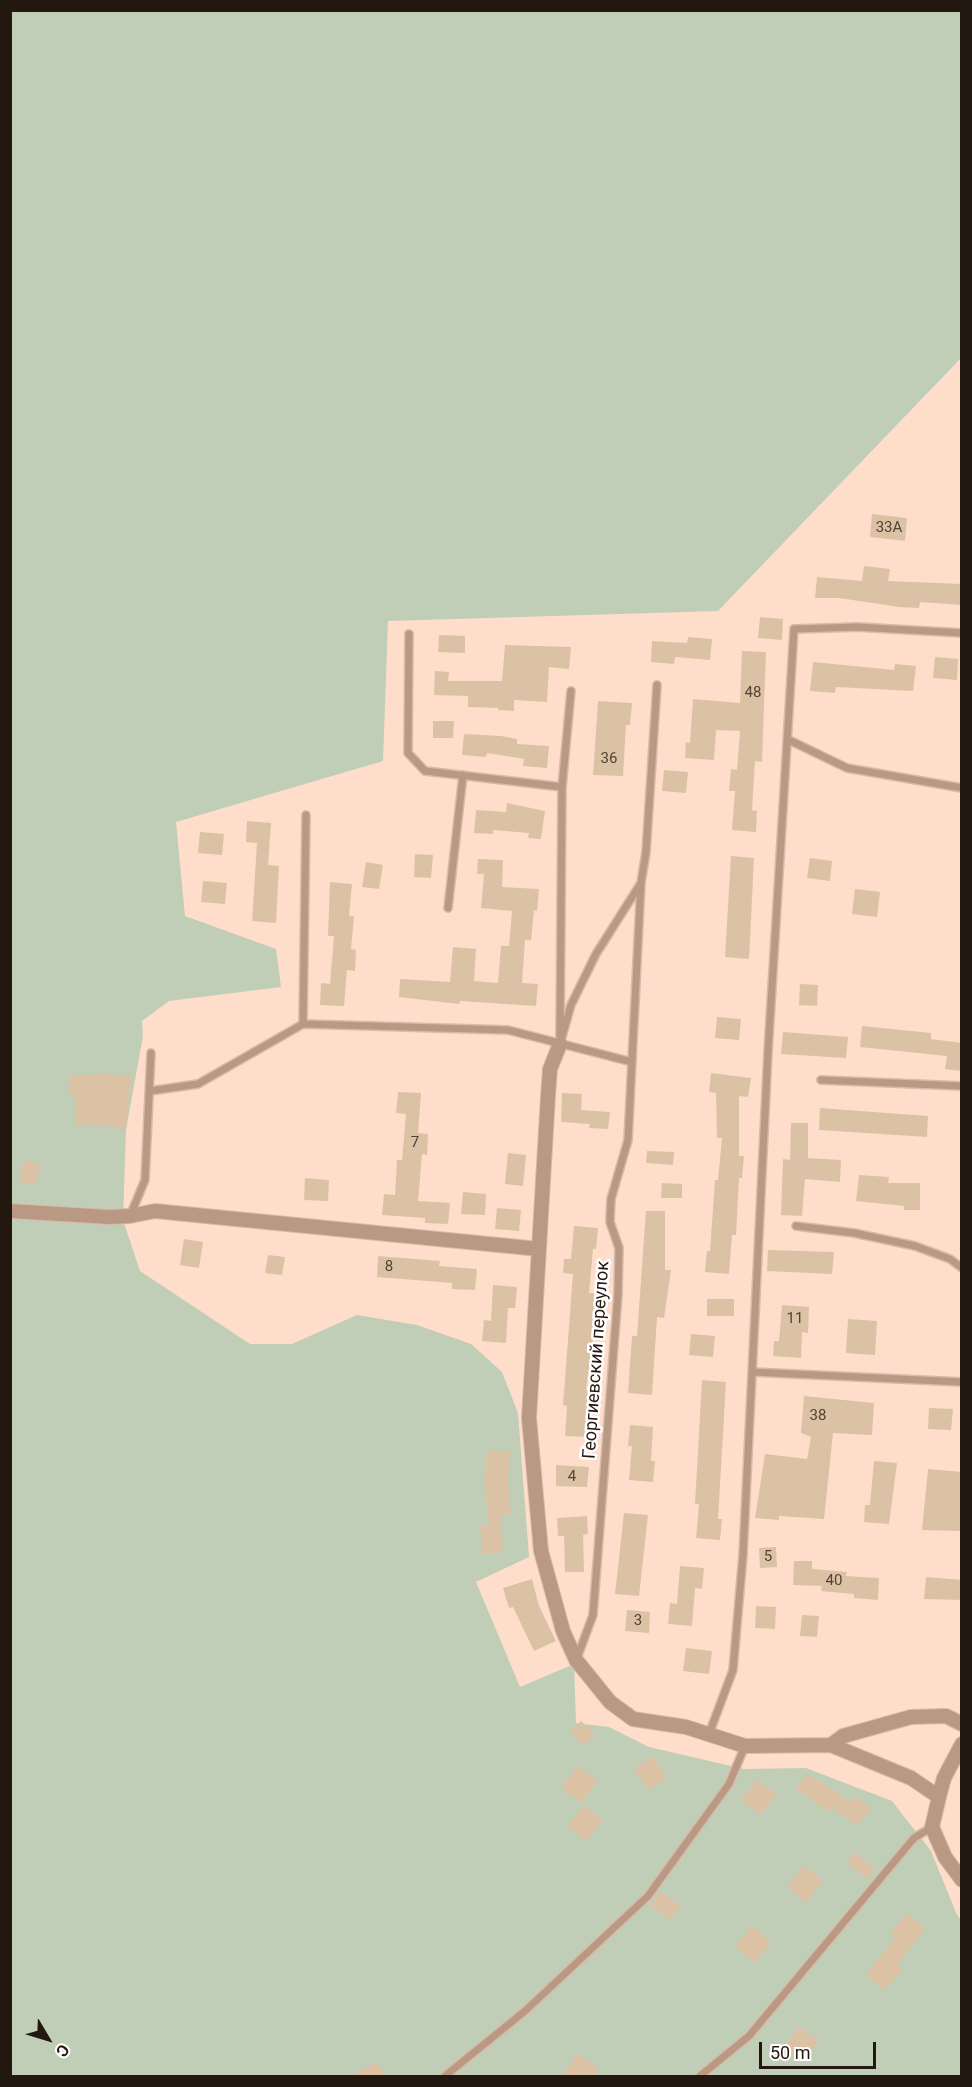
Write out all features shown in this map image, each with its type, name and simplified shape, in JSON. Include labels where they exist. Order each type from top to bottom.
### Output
[{"type":"street","points":[[560,1044],[550,1069],[529,1418],[541,1551],[563,1631],[576,1660],[610,1702],[633,1719],[686,1727],[745,1746],[831,1744],[911,1778],[939,1797]]},
{"type":"street","points":[[10,1210],[130,1216],[155,1210],[539,1249]]},
{"type":"street","points":[[831,1744],[843,1736],[912,1717],[946,1716],[962,1724]]},
{"type":"street","points":[[962,1744],[944,1778],[932,1827],[945,1857],[962,1880]]},
{"type":"lane","points":[[709,1734],[733,1670],[743,1555],[768,1052],[789,740],[794,629],[857,627],[962,633]]},
{"type":"lane","points":[[409,634],[408,753],[425,771],[562,787]]},
{"type":"lane","name":"Георгиевский переулок","points":[[576,1660],[593,1615],[618,1294],[619,1248],[609,1222],[611,1198],[620,1175],[628,1140],[641,883],[646,852],[657,685]]},
{"type":"lane","points":[[560,1044],[562,787],[571,691]]},
{"type":"lane","points":[[789,740],[847,768],[962,788]]},
{"type":"lane","points":[[448,908],[464,776]]},
{"type":"lane","points":[[303,1024],[306,815]]},
{"type":"lane","points":[[560,1044],[571,1005],[596,954],[641,883]]},
{"type":"lane","points":[[150,1091],[198,1084],[303,1024],[508,1030],[632,1062]]},
{"type":"lane","points":[[130,1216],[145,1180],[152,1053]]},
{"type":"lane","points":[[821,1080],[962,1086]]},
{"type":"lane","points":[[796,1226],[854,1233],[915,1246],[950,1259],[962,1268]]},
{"type":"lane","points":[[752,1372],[962,1382]]},
{"type":"lane","points":[[445,2076],[525,2011],[648,1896],[729,1784],[745,1746]]},
{"type":"lane","points":[[700,2076],[749,2036],[914,1838],[932,1827]]},
{"type":"green space","points":[[11,11],[961,11],[961,358],[718,611],[388,621],[383,761],[176,822],[185,916],[276,949],[281,987],[169,1001],[142,1021],[143,1036],[126,1130],[123,1220],[140,1271],[250,1344],[292,1344],[357,1315],[417,1325],[471,1344],[502,1372],[518,1413],[529,1557],[476,1582],[520,1687],[574,1664],[576,1723],[609,1727],[649,1747],[744,1769],[806,1768],[892,1801],[931,1851],[961,1920],[961,2076],[11,2076]]},
{"type":"building","points":[[872,514],[907,518],[905,541],[870,537]]},
{"type":"building","points":[[864,566],[890,569],[888,581],[962,584],[962,605],[920,602],[919,608],[839,598],[815,598],[817,577],[862,581]]},
{"type":"building","points":[[760,617],[783,619],[782,640],[758,638]]},
{"type":"building","points":[[439,635],[465,636],[465,653],[438,652]]},
{"type":"building","points":[[688,637],[712,639],[710,660],[675,657],[674,664],[651,662],[652,641],[687,643]]},
{"type":"building","points":[[505,645],[571,647],[569,669],[549,667],[547,702],[514,700],[514,711],[468,707],[468,696],[434,695],[435,671],[449,672],[448,681],[502,681]]},
{"type":"building","points":[[742,651],[766,652],[762,762],[755,761],[752,810],[757,811],[756,832],[732,830],[735,791],[729,791],[731,769],[737,770],[740,731],[716,730],[714,760],[685,758],[686,742],[690,743],[693,699],[740,703]]},
{"type":"building","points":[[935,657],[958,659],[957,680],[933,678]]},
{"type":"building","points":[[813,662],[894,670],[895,664],[916,666],[913,691],[836,687],[835,693],[810,691]]},
{"type":"building","points":[[598,701],[632,703],[630,725],[626,725],[623,776],[593,775]]},
{"type":"building","points":[[433,721],[454,721],[453,738],[433,738]]},
{"type":"building","points":[[464,734],[501,736],[517,739],[517,744],[549,746],[547,768],[523,766],[524,759],[487,753],[486,757],[462,755]]},
{"type":"building","points":[[664,770],[688,772],[686,793],[662,791]]},
{"type":"building","points":[[507,803],[545,811],[541,839],[528,838],[529,833],[493,830],[493,834],[474,833],[476,810],[506,812]]},
{"type":"building","points":[[247,821],[271,823],[268,865],[279,866],[276,923],[252,921],[257,843],[246,842]]},
{"type":"building","points":[[200,832],[224,834],[222,855],[198,853]]},
{"type":"building","points":[[415,854],[433,855],[431,878],[414,877]]},
{"type":"building","points":[[731,856],[754,858],[749,959],[725,957]]},
{"type":"building","points":[[810,858],[832,861],[830,881],[807,878]]},
{"type":"building","points":[[478,859],[503,860],[502,887],[539,889],[531,940],[525,940],[522,983],[538,984],[536,1006],[460,1001],[459,1004],[399,997],[400,979],[450,982],[453,947],[476,949],[474,981],[498,983],[501,946],[509,946],[512,911],[481,908],[484,874],[477,874]]},
{"type":"building","points":[[366,862],[383,865],[379,889],[362,887]]},
{"type":"building","points":[[203,881],[227,883],[225,904],[201,902]]},
{"type":"building","points":[[330,882],[352,884],[349,916],[354,916],[351,949],[356,950],[355,971],[347,970],[344,1006],[320,1005],[321,983],[330,984],[334,936],[328,936]]},
{"type":"building","points":[[855,889],[880,892],[877,917],[852,914]]},
{"type":"building","points":[[800,984],[818,985],[817,1006],[799,1005]]},
{"type":"building","points":[[717,1017],[741,1019],[739,1040],[715,1038]]},
{"type":"building","points":[[862,1026],[931,1033],[931,1039],[962,1043],[962,1071],[945,1069],[947,1056],[860,1047]]},
{"type":"building","points":[[783,1032],[848,1037],[846,1058],[781,1054]]},
{"type":"building","points":[[711,1073],[751,1078],[748,1097],[739,1096],[739,1156],[744,1156],[742,1178],[739,1178],[736,1235],[732,1235],[729,1274],[705,1272],[707,1251],[710,1251],[715,1180],[718,1180],[722,1138],[717,1138],[716,1093],[709,1092]]},
{"type":"building","points":[[69,1075],[131,1076],[126,1130],[109,1126],[75,1125],[76,1096],[69,1097]]},
{"type":"building","points":[[398,1092],[421,1093],[418,1133],[428,1134],[427,1155],[422,1154],[418,1201],[450,1203],[448,1224],[425,1223],[425,1218],[382,1215],[384,1194],[395,1195],[397,1160],[402,1160],[406,1114],[396,1113]]},
{"type":"building","points":[[562,1093],[582,1094],[581,1110],[610,1112],[608,1129],[589,1128],[590,1124],[561,1122]]},
{"type":"building","points":[[820,1108],[928,1116],[927,1137],[819,1130]]},
{"type":"building","points":[[791,1123],[808,1123],[808,1158],[841,1160],[840,1182],[805,1179],[802,1216],[781,1215],[783,1159],[790,1160]]},
{"type":"building","points":[[647,1151],[674,1152],[673,1165],[646,1163]]},
{"type":"building","points":[[508,1153],[526,1155],[523,1186],[505,1184]]},
{"type":"building","points":[[24,1160],[41,1165],[35,1186],[18,1181]]},
{"type":"building","points":[[859,1175],[889,1177],[888,1183],[920,1183],[920,1210],[904,1210],[904,1206],[856,1201]]},
{"type":"building","points":[[305,1178],[329,1180],[328,1201],[304,1200]]},
{"type":"building","points":[[662,1183],[682,1184],[682,1198],[661,1198]]},
{"type":"building","points":[[463,1192],[486,1194],[485,1215],[461,1214]]},
{"type":"building","points":[[497,1208],[521,1210],[519,1231],[495,1229]]},
{"type":"building","points":[[646,1211],[665,1211],[665,1270],[671,1270],[664,1318],[657,1317],[652,1395],[628,1393],[632,1336],[637,1336]]},
{"type":"building","points":[[574,1226],[598,1228],[596,1249],[593,1249],[589,1293],[594,1293],[595,1323],[586,1390],[589,1390],[586,1416],[590,1416],[588,1437],[565,1436],[567,1406],[563,1405],[573,1274],[563,1273],[564,1259],[571,1259]]},
{"type":"building","points":[[184,1239],[203,1242],[199,1268],[180,1265]]},
{"type":"building","points":[[768,1250],[834,1252],[832,1274],[767,1271]]},
{"type":"building","points":[[268,1255],[285,1257],[282,1275],[265,1273]]},
{"type":"building","points":[[378,1256],[440,1261],[439,1266],[477,1269],[475,1290],[452,1289],[452,1283],[377,1277]]},
{"type":"building","points":[[493,1285],[517,1287],[515,1308],[508,1308],[506,1343],[482,1341],[484,1320],[491,1321]]},
{"type":"building","points":[[707,1299],[734,1299],[734,1316],[707,1316]]},
{"type":"building","points":[[782,1305],[809,1307],[808,1333],[802,1332],[801,1358],[773,1356],[774,1341],[779,1341]]},
{"type":"building","points":[[848,1319],[877,1321],[875,1355],[846,1353]]},
{"type":"building","points":[[691,1334],[715,1336],[713,1357],[689,1355]]},
{"type":"building","points":[[702,1380],[726,1382],[718,1519],[722,1519],[720,1540],[696,1538],[699,1504],[695,1504]]},
{"type":"building","points":[[804,1396],[874,1403],[872,1435],[833,1433],[824,1519],[779,1516],[779,1520],[755,1518],[765,1454],[807,1459],[811,1437],[801,1433]]},
{"type":"building","points":[[929,1408],[953,1409],[951,1430],[928,1429]]},
{"type":"building","points":[[630,1425],[653,1427],[651,1461],[655,1461],[653,1482],[629,1480],[632,1446],[628,1446]]},
{"type":"building","points":[[487,1450],[511,1452],[508,1485],[511,1514],[500,1515],[503,1552],[482,1554],[480,1526],[489,1525],[484,1482]]},
{"type":"building","points":[[874,1461],[897,1463],[889,1524],[864,1522],[865,1505],[870,1505]]},
{"type":"building","points":[[556,1465],[589,1467],[587,1487],[556,1486]]},
{"type":"building","points":[[928,1469],[962,1472],[962,1531],[922,1530]]},
{"type":"building","points":[[624,1513],[648,1515],[639,1596],[615,1594]]},
{"type":"building","points":[[587,1516],[588,1534],[583,1535],[584,1572],[565,1572],[564,1536],[558,1536],[557,1518]]},
{"type":"building","points":[[776,1547],[777,1567],[760,1568],[759,1548]]},
{"type":"building","points":[[794,1561],[812,1561],[812,1569],[847,1572],[846,1576],[879,1578],[878,1600],[854,1598],[854,1594],[821,1591],[822,1586],[793,1585]]},
{"type":"building","points":[[680,1566],[704,1568],[702,1589],[695,1588],[692,1626],[668,1624],[670,1603],[677,1604]]},
{"type":"building","points":[[926,1577],[962,1580],[962,1600],[924,1599]]},
{"type":"building","points":[[532,1579],[539,1606],[556,1641],[534,1651],[513,1607],[509,1608],[503,1588]]},
{"type":"building","points":[[756,1606],[776,1607],[775,1629],[755,1628]]},
{"type":"building","points":[[627,1610],[650,1612],[649,1633],[625,1631]]},
{"type":"building","points":[[802,1615],[819,1616],[817,1637],[800,1636]]},
{"type":"building","points":[[686,1648],[712,1651],[709,1674],[683,1671]]},
{"type":"building","points":[[581,1721],[595,1734],[584,1746],[570,1732]]},
{"type":"building","points":[[653,1756],[667,1778],[648,1790],[634,1769]]},
{"type":"building","points":[[578,1766],[598,1781],[581,1803],[561,1787]]},
{"type":"building","points":[[807,1773],[851,1802],[856,1796],[871,1808],[857,1826],[832,1808],[829,1812],[796,1789]]},
{"type":"building","points":[[757,1779],[777,1794],[760,1815],[740,1800]]},
{"type":"building","points":[[584,1805],[603,1820],[586,1842],[567,1826]]},
{"type":"building","points":[[855,1852],[875,1870],[866,1879],[847,1862]]},
{"type":"building","points":[[804,1866],[823,1881],[806,1903],[787,1887]]},
{"type":"building","points":[[661,1892],[681,1906],[670,1920],[650,1905]]},
{"type":"building","points":[[907,1913],[926,1928],[897,1965],[902,1969],[885,1991],[866,1975],[895,1938],[890,1934]]},
{"type":"building","points":[[752,1926],[771,1941],[755,1963],[735,1947]]},
{"type":"building","points":[[799,2026],[819,2041],[802,2063],[782,2048]]},
{"type":"building","points":[[577,2054],[599,2068],[594,2076],[562,2076]]},
{"type":"building","points":[[377,2062],[385,2076],[351,2076]]}]
